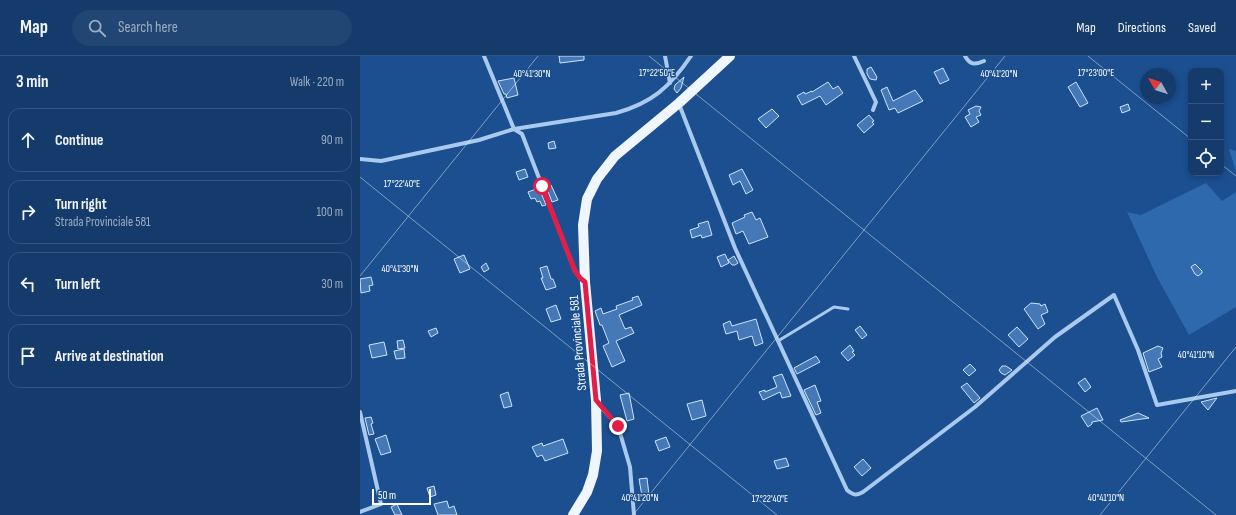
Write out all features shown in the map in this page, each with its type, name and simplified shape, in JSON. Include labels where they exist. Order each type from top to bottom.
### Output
[{"type":"main road","name":"Strada Provinciale 581","points":[[573,515],[587,492],[594,475],[597,451],[596,400],[585,282],[583,225],[587,199],[597,179],[615,156],[679,103],[730,56]]},
{"type":"street","points":[[484,56],[514,129],[522,134],[575,271],[585,282]]},
{"type":"street","points":[[666,56],[670,83]]},
{"type":"street","points":[[360,159],[382,161],[479,140],[514,129],[616,113],[632,109],[653,98],[670,83],[680,73],[691,56]]},
{"type":"street","points":[[854,56],[876,102],[873,110]]},
{"type":"street","points":[[965,56],[972,64],[984,61]]},
{"type":"street","points":[[679,103],[735,248],[846,490],[851,494],[857,495],[863,492],[975,407],[1055,337],[1114,295],[1138,350],[1157,405],[1236,391]]},
{"type":"street","points":[[596,400],[618,426],[630,467],[634,515]]},
{"type":"street","points":[[360,412],[381,504],[360,512]]},
{"type":"lane","points":[[778,341],[834,307],[848,309]]},
{"type":"shaded area","points":[[1229,149],[1236,151],[1236,172]]},
{"type":"shaded area","points":[[1206,183],[1222,201],[1236,192],[1236,307],[1189,335],[1157,277],[1127,212],[1141,215]]},
{"type":"building","points":[[559,56],[584,56],[584,60],[560,63]]},
{"type":"building","points":[[871,67],[877,77],[876,80],[870,79],[867,74],[867,69]]},
{"type":"building","points":[[943,68],[949,80],[940,84],[934,72]]},
{"type":"building","points":[[684,77],[681,88],[677,93],[674,89],[675,85]]},
{"type":"building","points":[[514,78],[518,95],[507,98],[498,81]]},
{"type":"building","points":[[828,82],[833,89],[838,86],[843,93],[826,105],[820,96],[802,105],[797,96],[804,92],[805,94],[812,92]]},
{"type":"building","points":[[1076,82],[1088,103],[1080,107],[1068,87]]},
{"type":"building","points":[[887,87],[893,101],[915,90],[923,101],[898,113],[895,108],[889,110],[881,90]]},
{"type":"building","points":[[1128,104],[1130,110],[1122,113],[1120,107]]},
{"type":"building","points":[[976,106],[981,107],[979,111],[981,115],[976,117],[979,122],[971,127],[965,117],[970,114],[968,110]]},
{"type":"building","points":[[772,109],[779,116],[766,128],[758,119]]},
{"type":"building","points":[[869,115],[874,121],[872,122],[874,124],[864,133],[857,125]]},
{"type":"building","points":[[554,141],[556,148],[549,149],[548,143]]},
{"type":"building","points":[[525,169],[528,177],[519,180],[516,172]]},
{"type":"building","points":[[742,169],[753,190],[746,194],[740,181],[733,185],[729,175]]},
{"type":"building","points":[[551,185],[558,200],[552,202],[546,186]]},
{"type":"building","points":[[539,188],[546,205],[542,206],[540,201],[537,202],[535,198],[531,199],[528,192]]},
{"type":"building","points":[[752,212],[756,220],[760,218],[768,237],[749,244],[743,231],[736,234],[732,223],[745,217],[744,215]]},
{"type":"building","points":[[708,221],[712,235],[702,238],[701,235],[692,238],[690,230],[699,227],[698,224]]},
{"type":"building","points":[[725,254],[729,263],[721,267],[717,257]]},
{"type":"building","points":[[464,255],[470,269],[460,273],[454,259]]},
{"type":"building","points":[[734,256],[738,263],[732,265],[728,260]]},
{"type":"building","points":[[486,263],[489,269],[484,272],[481,267]]},
{"type":"building","points":[[1195,264],[1202,271],[1202,273],[1198,276],[1191,267]]},
{"type":"building","points":[[547,266],[551,279],[553,279],[556,287],[546,290],[541,278],[543,278],[540,268]]},
{"type":"building","points":[[371,277],[373,285],[369,286],[370,291],[361,293],[360,279]]},
{"type":"building","points":[[638,296],[642,305],[619,315],[625,329],[631,327],[634,333],[616,341],[625,361],[612,367],[603,346],[609,343],[595,311],[601,308],[603,314],[617,309],[616,306],[633,300],[632,298]]},
{"type":"building","points":[[1031,303],[1040,304],[1041,306],[1045,304],[1048,312],[1041,315],[1045,324],[1038,329],[1024,309]]},
{"type":"building","points":[[556,305],[561,319],[551,322],[546,309]]},
{"type":"building","points":[[756,319],[763,343],[755,346],[752,336],[739,340],[737,331],[726,334],[723,324],[730,321],[732,326]]},
{"type":"building","points":[[860,326],[867,335],[862,339],[855,330]]},
{"type":"building","points":[[1017,327],[1028,339],[1019,347],[1008,335]]},
{"type":"building","points":[[436,328],[438,333],[431,337],[428,331]]},
{"type":"building","points":[[403,340],[405,348],[398,349],[397,341]]},
{"type":"building","points":[[384,342],[387,355],[372,358],[369,345]]},
{"type":"building","points":[[850,345],[854,351],[852,352],[855,355],[848,361],[841,353]]},
{"type":"building","points":[[1158,346],[1163,348],[1161,353],[1162,357],[1158,359],[1162,367],[1149,372],[1143,353]]},
{"type":"building","points":[[404,349],[405,358],[396,359],[394,351]]},
{"type":"building","points":[[816,356],[820,362],[797,374],[794,368]]},
{"type":"building","points":[[970,364],[976,370],[969,376],[963,370]]},
{"type":"building","points":[[1002,366],[1006,366],[1012,370],[1005,375],[999,370]]},
{"type":"building","points":[[782,374],[791,396],[782,398],[780,392],[763,400],[759,392],[765,390],[765,392],[777,387],[773,377]]},
{"type":"building","points":[[1085,378],[1091,387],[1085,392],[1078,383]]},
{"type":"building","points":[[967,383],[980,398],[974,403],[961,387]]},
{"type":"building","points":[[815,385],[821,401],[817,402],[821,413],[816,415],[804,390]]},
{"type":"building","points":[[508,392],[512,406],[504,408],[500,395]]},
{"type":"building","points":[[629,393],[634,419],[627,421],[620,395]]},
{"type":"building","points":[[1217,398],[1208,410],[1201,402]]},
{"type":"building","points":[[702,400],[706,416],[692,420],[687,404]]},
{"type":"building","points":[[1097,408],[1103,420],[1092,422],[1092,424],[1088,427],[1081,416]]},
{"type":"building","points":[[1138,413],[1149,418],[1121,422],[1120,420]]},
{"type":"building","points":[[371,417],[373,423],[371,424],[374,434],[369,435],[365,418]]},
{"type":"building","points":[[386,435],[391,452],[381,455],[375,439]]},
{"type":"building","points":[[666,437],[670,447],[659,451],[655,441]]},
{"type":"building","points":[[563,439],[568,453],[545,461],[542,455],[537,457],[532,447],[542,443],[543,446]]},
{"type":"building","points":[[786,458],[789,466],[777,469],[774,461]]},
{"type":"building","points":[[863,459],[871,468],[862,476],[854,467]]},
{"type":"building","points":[[647,478],[649,495],[642,496],[639,479]]},
{"type":"building","points":[[434,486],[436,495],[430,497],[427,488]]},
{"type":"building","points":[[447,501],[449,508],[454,506],[457,515],[438,515],[434,504]]},
{"type":"building","points":[[397,504],[402,515],[395,515],[391,507]]},
{"type":"route","points":[[542,186],[575,271],[585,282],[596,400],[618,426]]}]
